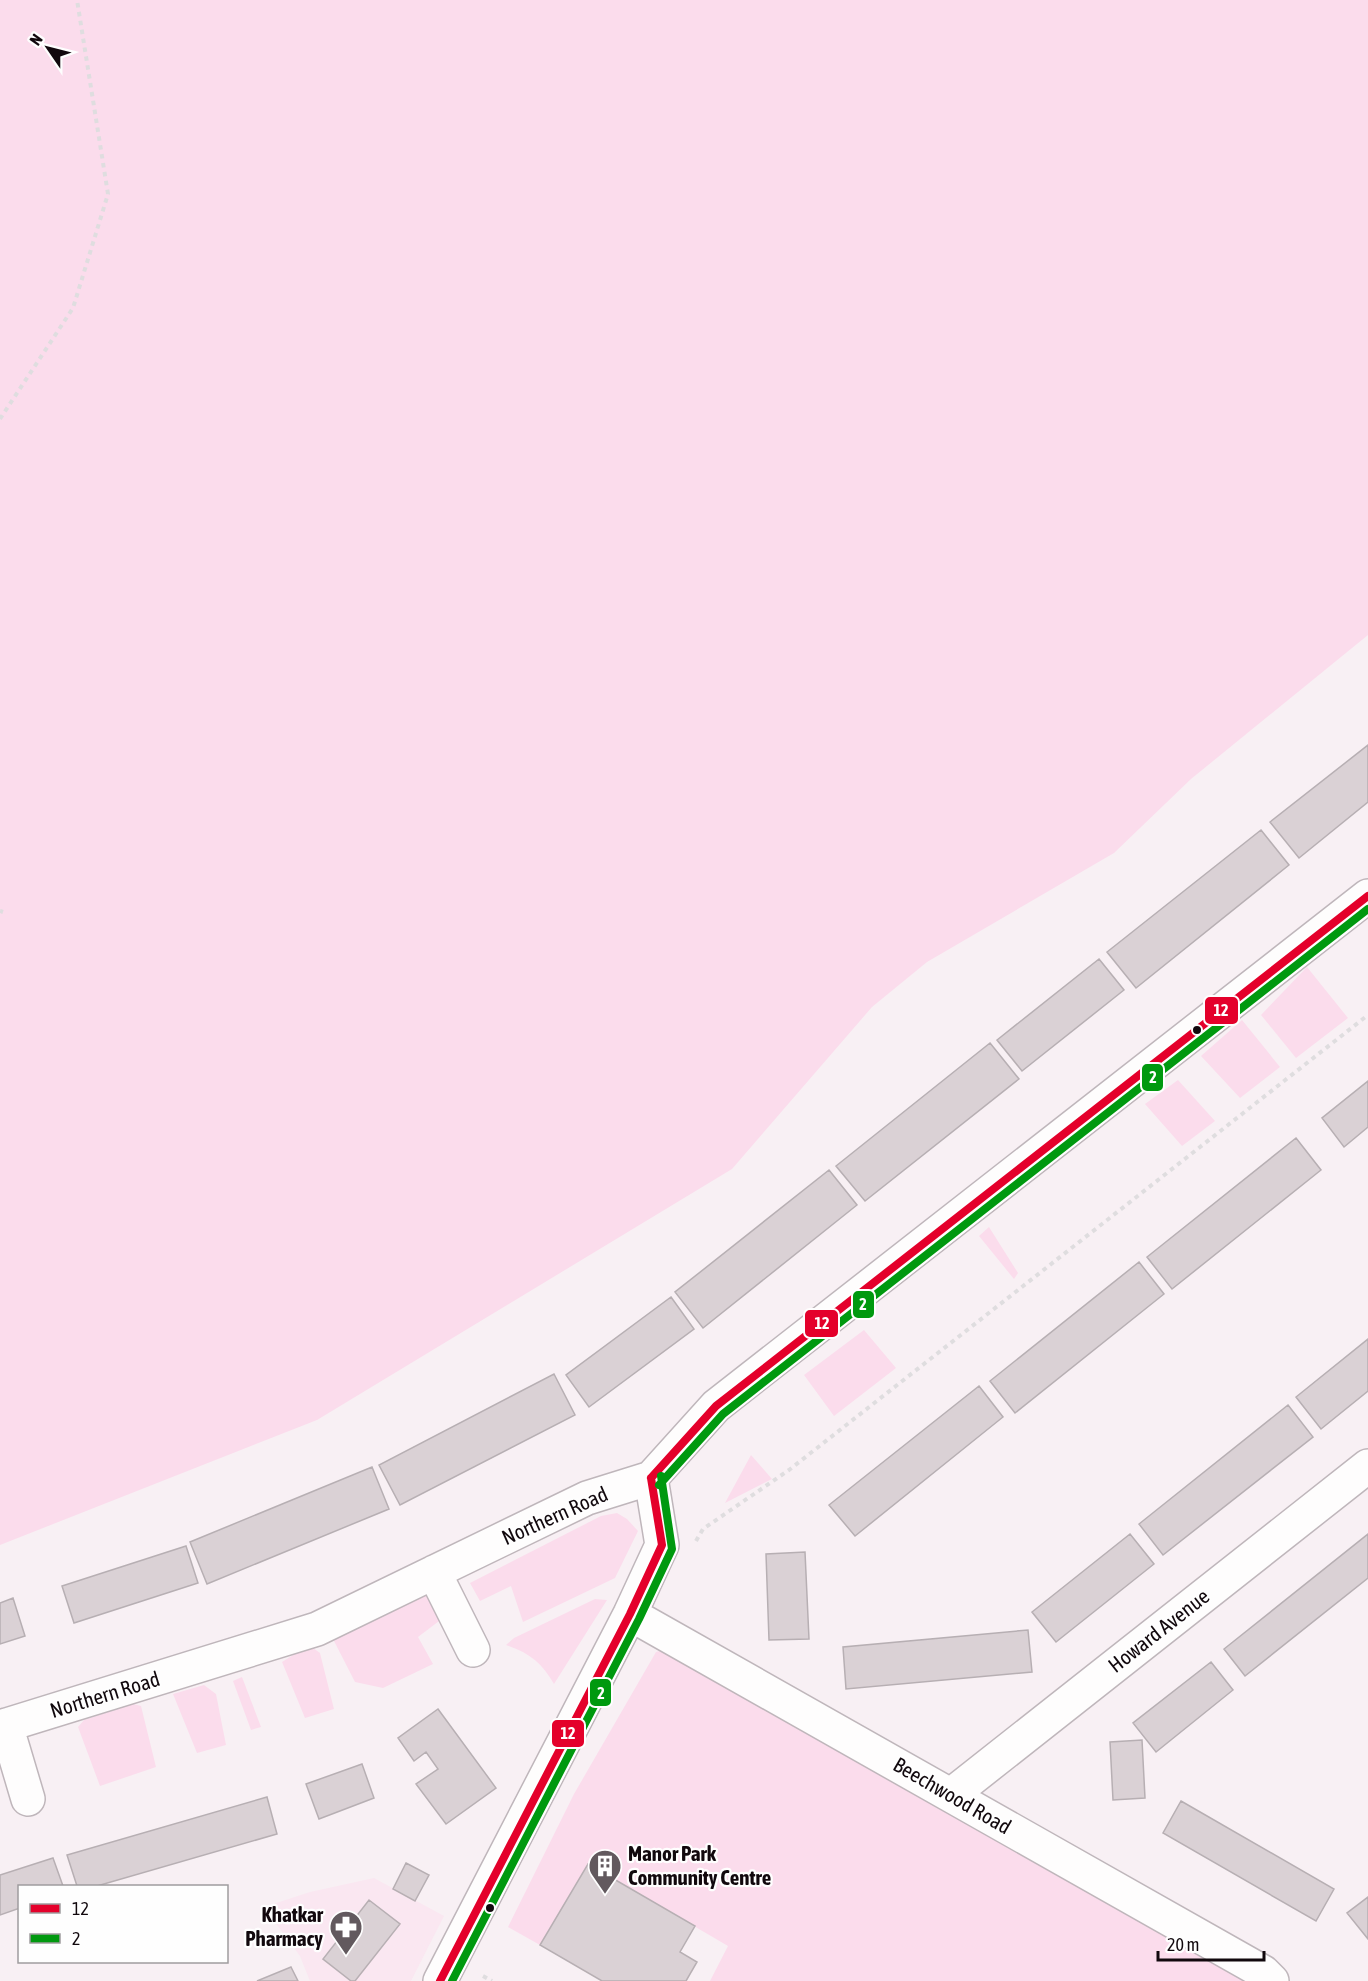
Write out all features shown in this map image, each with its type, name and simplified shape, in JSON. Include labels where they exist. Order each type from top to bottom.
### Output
[{"type":"street","points":[[440,1981],[630,1614],[662,1545],[651,1478],[716,1406],[1368,896]]},
{"type":"street","name":"Howard Avenue","points":[[951,1796],[1368,1466]]},
{"type":"street","name":"Northern Road","points":[[3,1726],[317,1629],[587,1498],[651,1478]]},
{"type":"street","points":[[434,1572],[473,1650]]},
{"type":"street","name":"Beechwood Road","points":[[630,1614],[1263,1972],[1272,1981]]},
{"type":"street","points":[[3,1726],[28,1799]]},
{"type":"path","points":[[0,419],[73,308],[108,194],[77,0]]},
{"type":"path","points":[[694,1545],[703,1529],[789,1470],[1368,1015]]},
{"type":"path","points":[[483,1966],[483,1976],[492,1981]]},
{"type":"shaded area","points":[[0,0],[1368,0],[1368,635],[1191,779],[1114,853],[927,962],[872,1007],[732,1169],[317,1420],[0,1545]]},
{"type":"shaded area","points":[[1307,967],[1348,1018],[1296,1058],[1261,1015]]},
{"type":"shaded area","points":[[1242,1020],[1280,1067],[1240,1098],[1201,1056]]},
{"type":"shaded area","points":[[1178,1080],[1215,1121],[1182,1146],[1145,1104]]},
{"type":"shaded area","points":[[989,1227],[1018,1273],[1014,1279],[979,1236]]},
{"type":"shaded area","points":[[864,1330],[896,1368],[834,1416],[804,1375]]},
{"type":"shaded area","points":[[751,1455],[772,1479],[725,1503]]},
{"type":"shaded area","points":[[617,1513],[627,1519],[638,1531],[615,1578],[523,1622],[511,1586],[480,1601],[470,1583],[601,1516]]},
{"type":"shaded area","points":[[440,1588],[455,1609],[418,1637],[433,1664],[383,1688],[355,1682],[334,1641],[339,1635]]},
{"type":"shaded area","points":[[595,1599],[607,1600],[554,1684],[545,1670],[534,1660],[522,1651],[506,1645],[514,1638]]},
{"type":"shaded area","points":[[309,1645],[320,1653],[334,1709],[305,1718],[282,1662]]},
{"type":"shaded area","points":[[663,1650],[1247,1981],[710,1981],[728,1946],[588,1864],[540,1945],[508,1927],[574,1794],[656,1652]]},
{"type":"shaded area","points":[[242,1677],[261,1727],[251,1730],[233,1681]]},
{"type":"shaded area","points":[[204,1685],[216,1694],[226,1745],[197,1753],[173,1694]]},
{"type":"shaded area","points":[[133,1704],[141,1706],[156,1767],[100,1786],[78,1727],[84,1720]]},
{"type":"shaded area","points":[[374,1878],[444,1916],[411,1981],[310,1981],[300,1956],[264,1907],[310,1892]]},
{"type":"building","points":[[1368,745],[1368,802],[1299,858],[1270,822]]},
{"type":"building","points":[[1261,830],[1289,865],[1136,988],[1107,952]]},
{"type":"building","points":[[1099,959],[1124,990],[1022,1071],[997,1040]]},
{"type":"building","points":[[990,1043],[1019,1079],[865,1201],[836,1166]]},
{"type":"building","points":[[1368,1081],[1368,1127],[1344,1147],[1322,1118]]},
{"type":"building","points":[[1296,1138],[1321,1170],[1172,1289],[1147,1257]]},
{"type":"building","points":[[829,1170],[857,1205],[703,1328],[675,1292]]},
{"type":"building","points":[[1139,1262],[1164,1294],[1015,1413],[990,1381]]},
{"type":"building","points":[[671,1297],[694,1329],[589,1407],[566,1375]]},
{"type":"building","points":[[1368,1339],[1368,1391],[1321,1429],[1296,1397]]},
{"type":"building","points":[[554,1374],[575,1415],[400,1505],[379,1465]]},
{"type":"building","points":[[979,1386],[1003,1417],[855,1536],[829,1505]]},
{"type":"building","points":[[1288,1405],[1313,1437],[1163,1555],[1139,1524]]},
{"type":"building","points":[[372,1467],[389,1509],[207,1584],[190,1542]]},
{"type":"building","points":[[1130,1534],[1154,1564],[1056,1642],[1032,1612]]},
{"type":"building","points":[[1368,1534],[1368,1578],[1245,1676],[1224,1649]]},
{"type":"building","points":[[186,1546],[198,1583],[74,1623],[62,1586]]},
{"type":"building","points":[[805,1552],[809,1639],[769,1640],[766,1554]]},
{"type":"building","points":[[13,1598],[25,1636],[0,1644],[0,1603]]},
{"type":"building","points":[[1028,1630],[1032,1672],[846,1689],[843,1647]]},
{"type":"building","points":[[1211,1662],[1233,1690],[1156,1752],[1133,1723]]},
{"type":"building","points":[[438,1709],[496,1788],[446,1824],[416,1784],[438,1769],[426,1752],[414,1761],[398,1738]]},
{"type":"building","points":[[1142,1740],[1145,1798],[1113,1800],[1110,1742]]},
{"type":"building","points":[[362,1764],[374,1798],[319,1819],[306,1784]]},
{"type":"building","points":[[267,1797],[277,1834],[100,1885],[77,1885],[67,1855]]},
{"type":"building","points":[[1181,1801],[1334,1889],[1316,1921],[1163,1833]]},
{"type":"building","points":[[53,1858],[63,1885],[18,1885],[18,1909],[0,1915],[0,1875]]},
{"type":"building","points":[[406,1863],[429,1875],[415,1901],[393,1889]]},
{"type":"building","name":"Manor Park Community Centre","points":[[588,1864],[695,1926],[680,1952],[697,1962],[686,1981],[602,1981],[540,1945]]},
{"type":"building","points":[[1368,1897],[1368,1939],[1347,1913]]},
{"type":"building","points":[[369,1900],[400,1924],[355,1981],[351,1981],[323,1959]]},
{"type":"building","points":[[291,1967],[298,1981],[257,1981]]},
{"type":"transit line","name":"12","points":[[651,1478],[716,1406],[1368,896]]},
{"type":"transit line","name":"2","points":[[659,1485],[723,1414],[1368,909]]},
{"type":"transit line","name":"2","points":[[452,1981],[639,1619],[672,1549],[661,1476]]},
{"type":"transit line","name":"12","points":[[440,1981],[630,1614],[662,1545],[651,1478]]},
{"type":"place","name":"Manor Park Community Centre","points":[[605,1895]]},
{"type":"place","name":"Khatkar Pharmacy","points":[[346,1956]]}]
